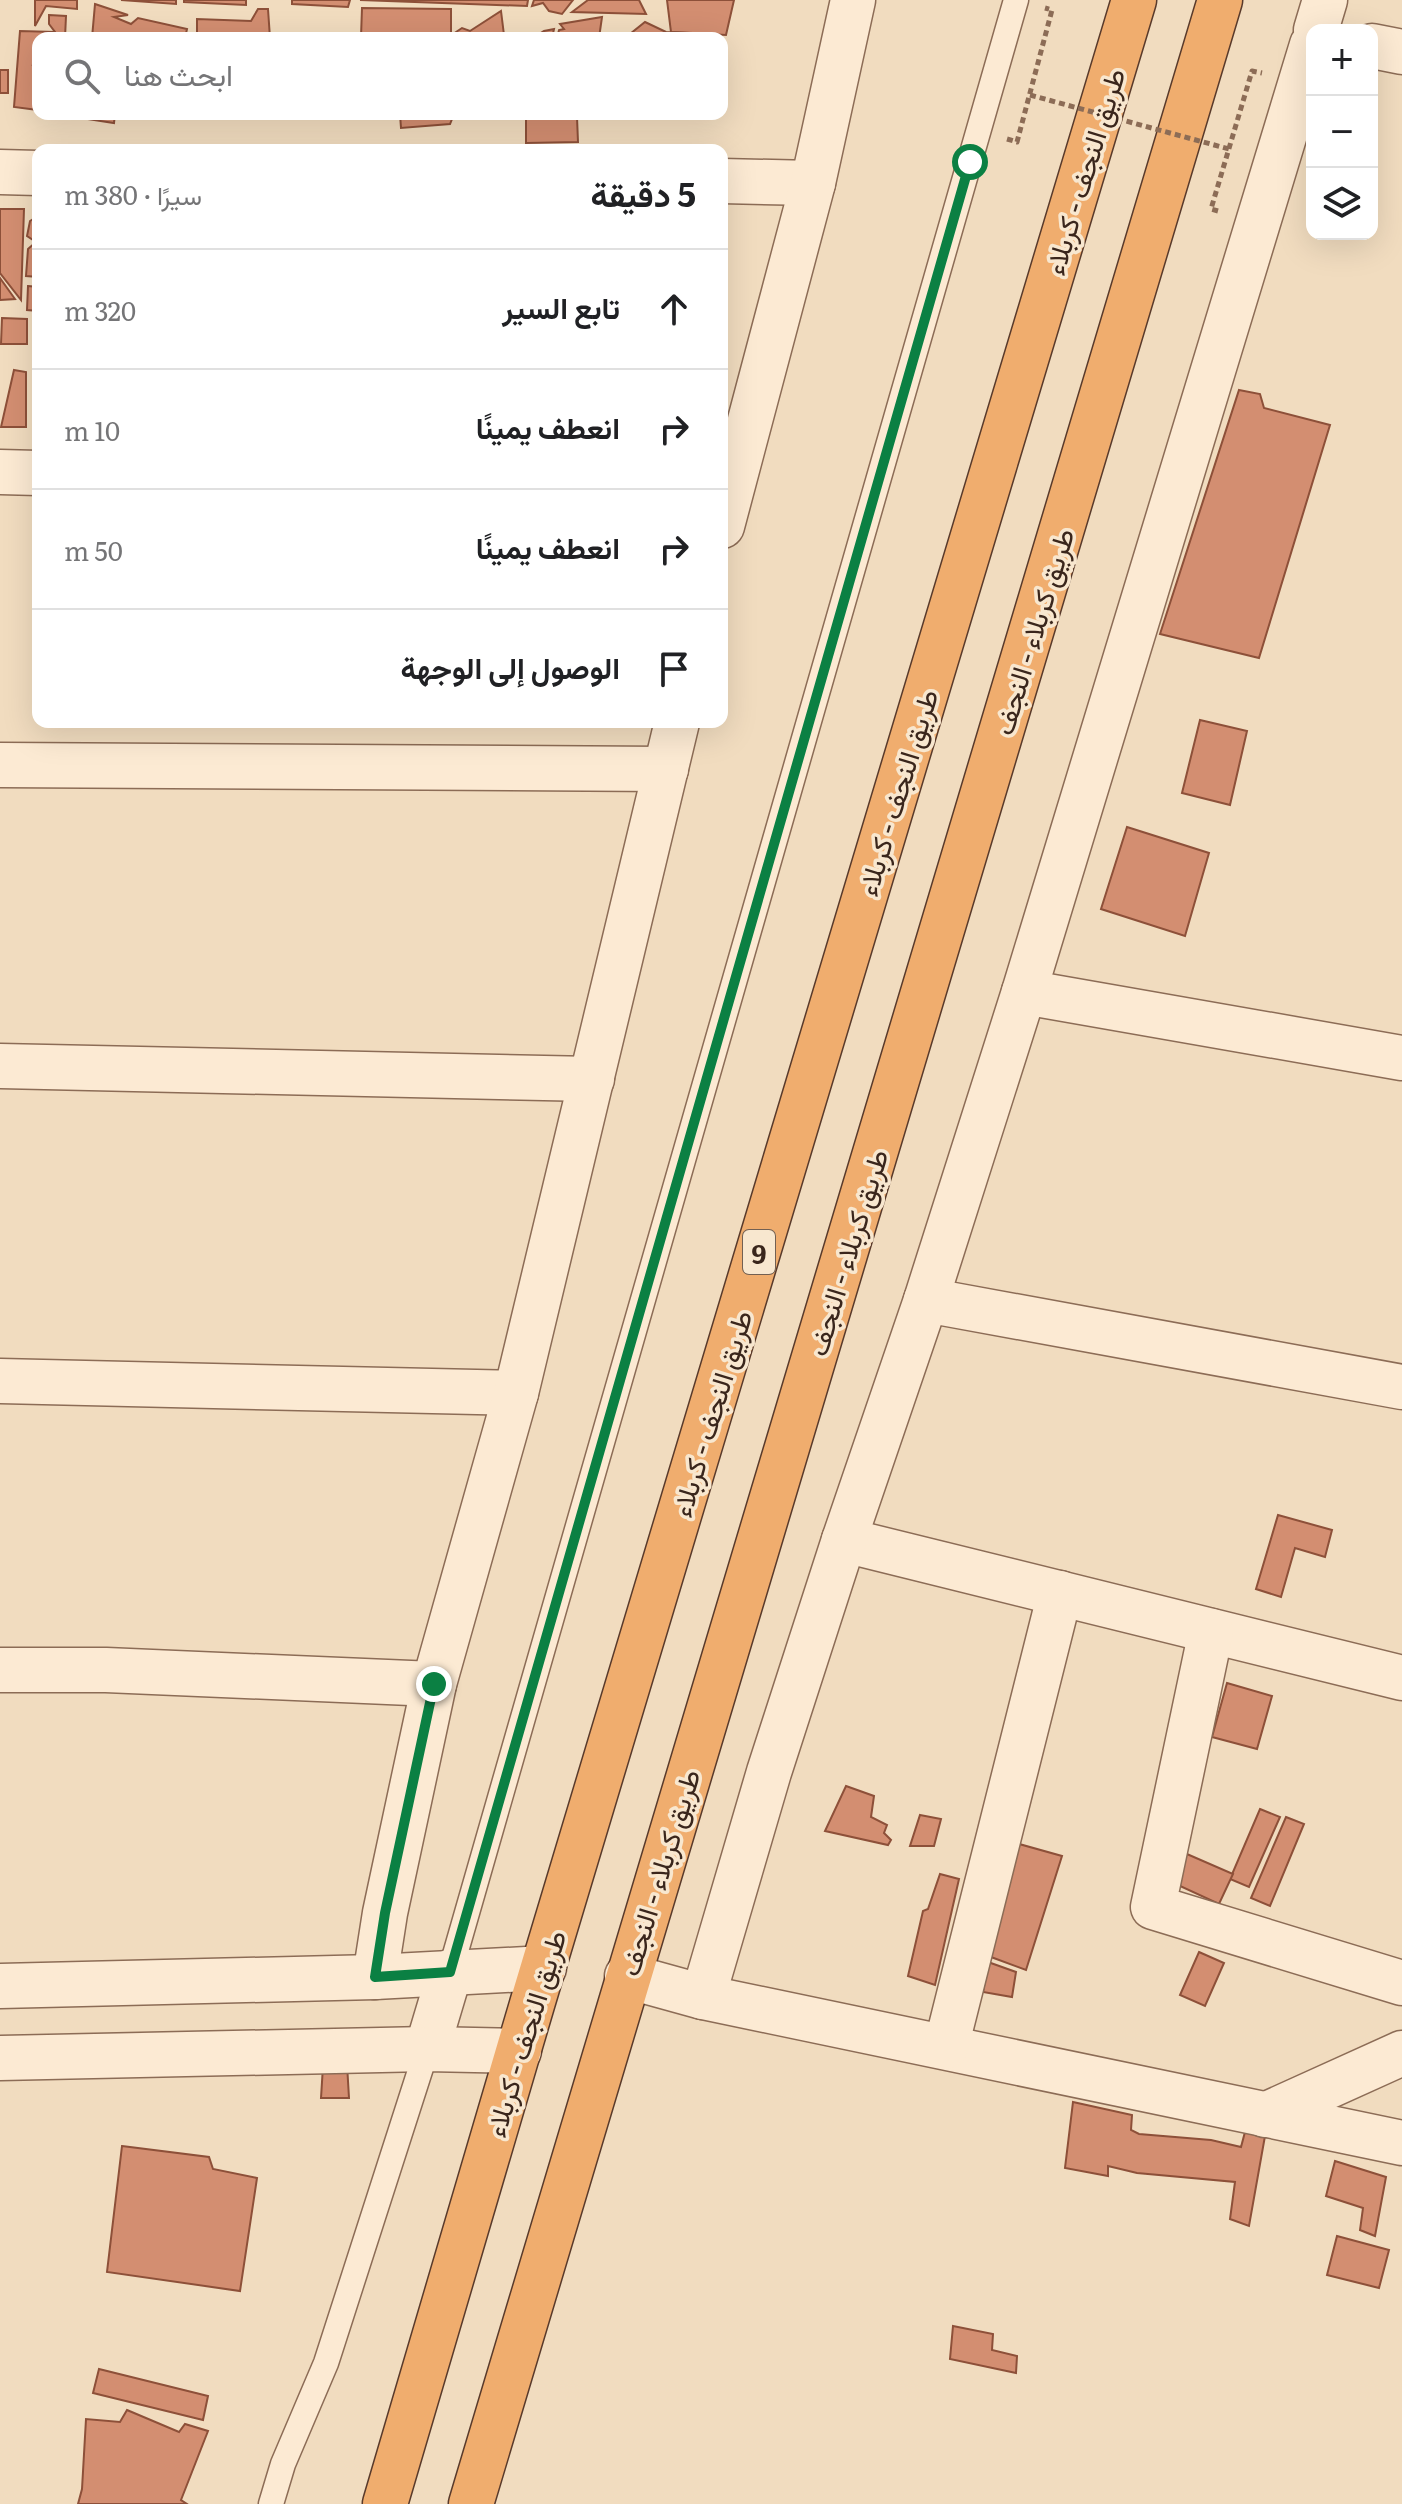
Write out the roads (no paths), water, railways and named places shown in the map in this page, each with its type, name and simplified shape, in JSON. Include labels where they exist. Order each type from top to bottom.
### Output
[{"type":"highway","name":"طريق النجف - کربلاء","points":[[385,2504],[1134,0]]},
{"type":"highway","name":"طريق کربلاء - النجف","points":[[471,2504],[1220,0]]},
{"type":"street","points":[[728,489],[813,183],[853,0]]},
{"type":"street","points":[[1318,24],[1325,0]]},
{"type":"street","points":[[1378,47],[1402,52]]},
{"type":"street","points":[[703,1997],[765,1786],[1024,992],[1306,65]]},
{"type":"street","points":[[0,172],[32,173]]},
{"type":"street","points":[[728,181],[813,183]]},
{"type":"street","points":[[0,472],[32,473]]},
{"type":"street","points":[[375,1977],[385,1913],[434,1684],[516,1393],[676,728]]},
{"type":"street","points":[[0,765],[666,769]]},
{"type":"street","points":[[1024,992],[1402,1058]]},
{"type":"street","points":[[0,1066],[592,1079]]},
{"type":"street","points":[[926,1300],[1402,1387]]},
{"type":"street","points":[[0,1381],[516,1393]]},
{"type":"street","points":[[844,1540],[1402,1678]]},
{"type":"street","points":[[946,2047],[1060,1593]]},
{"type":"street","points":[[1211,1631],[1153,1907],[1402,1983]]},
{"type":"street","points":[[0,1670],[106,1670],[434,1684]]},
{"type":"street","points":[[0,1986],[375,1977],[544,1968]]},
{"type":"street","points":[[427,2049],[450,1972]]},
{"type":"street","points":[[627,1976],[703,1997],[1402,2143]]},
{"type":"street","points":[[0,2058],[427,2049],[519,2051]]},
{"type":"street","points":[[1265,2115],[1402,2053]]},
{"type":"lane","points":[[450,1972],[1016,0]]},
{"type":"lane","points":[[271,2504],[283,2464],[326,2363],[427,2049]]}]
